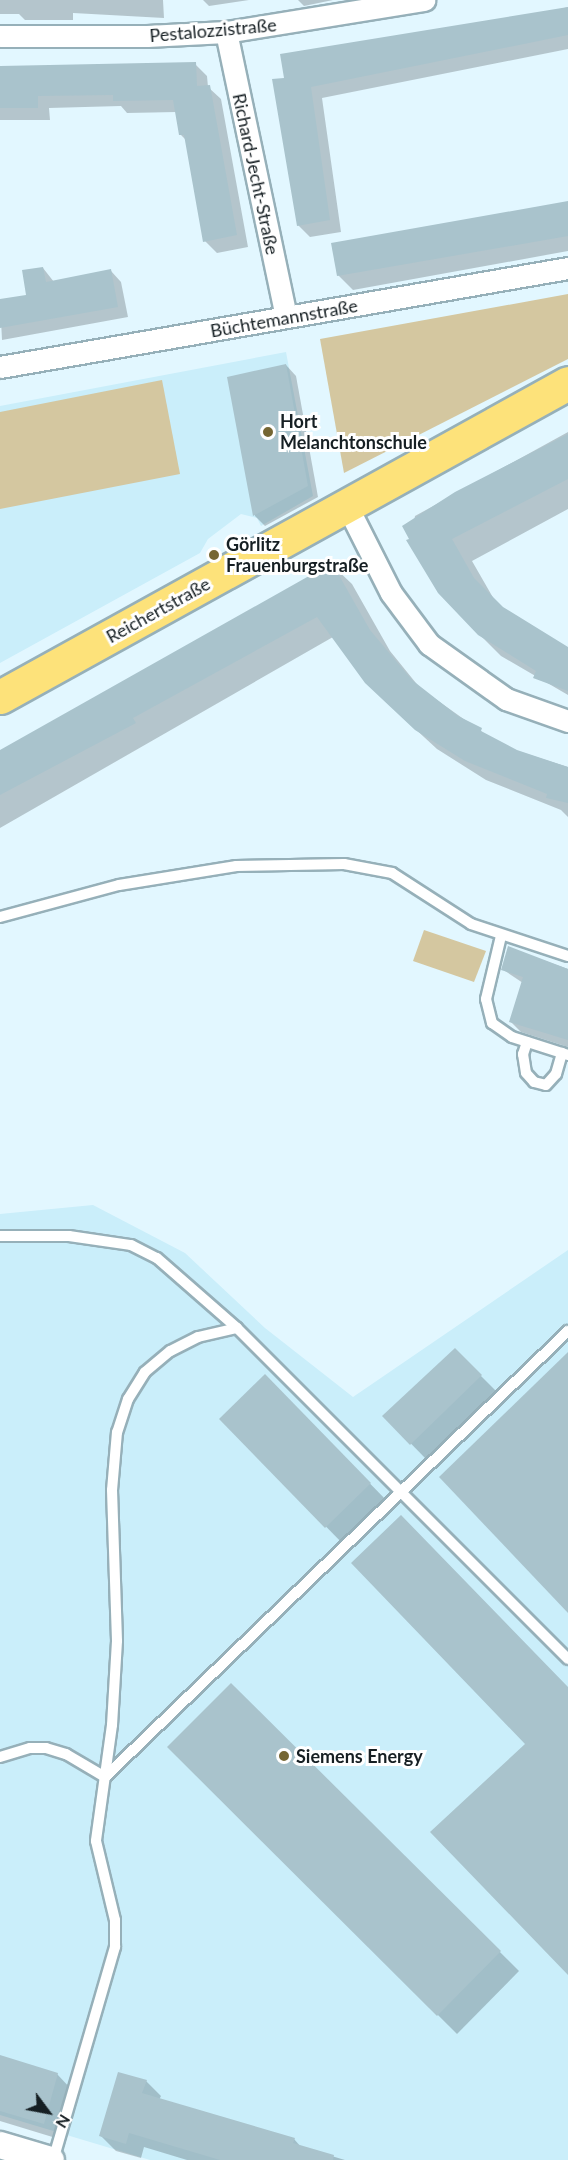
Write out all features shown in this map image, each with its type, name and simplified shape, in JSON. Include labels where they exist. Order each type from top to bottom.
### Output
[{"type":"main road","name":"Reichertstraße","points":[[0,696],[568,383]]},
{"type":"street","name":"Pestalozzistraße","points":[[0,36],[147,36],[226,32],[424,0]]},
{"type":"street","name":"Richard-Jecht-Straße","points":[[226,32],[285,317]]},
{"type":"street","name":"Büchtemannstraße","points":[[0,367],[285,317],[566,272]]},
{"type":"street","points":[[347,506],[391,593],[429,644],[506,699],[547,717],[568,721]]},
{"type":"street","points":[[0,2145],[52,2160]]},
{"type":"lane","points":[[0,917],[119,885],[224,868],[344,864],[392,873],[471,924],[501,936],[568,956]]},
{"type":"lane","points":[[501,936],[486,999],[492,1023],[527,1042],[565,1054],[556,1074],[546,1085],[534,1082],[526,1073],[523,1054],[527,1042]]},
{"type":"lane","points":[[0,1236],[69,1236],[132,1245],[157,1258],[237,1328],[402,1489],[568,1659]]},
{"type":"lane","points":[[52,2160],[115,1947],[116,1920],[96,1841],[105,1777],[117,1641],[112,1490],[117,1432],[128,1399],[145,1372],[170,1351],[198,1337],[237,1328]]},
{"type":"lane","points":[[105,1777],[568,1331]]},
{"type":"lane","points":[[0,1757],[46,1748],[66,1754],[105,1777]]},
{"type":"shaded area","points":[[568,294],[568,359],[344,473],[320,339]]},
{"type":"shaded area","points":[[286,352],[313,496],[261,526],[257,518],[241,514],[208,539],[200,553],[0,663],[0,406]]},
{"type":"shaded area","points":[[162,380],[180,474],[0,509],[0,412]]},
{"type":"shaded area","points":[[424,930],[486,951],[474,982],[413,961]]},
{"type":"shaded area","name":"Siemens Energy","points":[[93,1205],[185,1253],[265,1328],[353,1397],[568,1250],[568,2160],[150,2160],[0,2115],[0,1214]]},
{"type":"building","points":[[568,7],[568,35],[311,87],[330,220],[297,226],[272,79],[284,78],[280,54]]},
{"type":"building","points":[[196,62],[197,86],[210,85],[237,235],[203,242],[184,135],[179,135],[173,100],[113,101],[113,95],[38,96],[38,108],[0,108],[0,66]]},
{"type":"building","points":[[568,201],[568,236],[337,276],[331,243]]},
{"type":"building","points":[[43,267],[46,282],[111,269],[118,307],[0,328],[0,299],[26,295],[22,270]]},
{"type":"building","name":"Hort Melanchtonschule","points":[[286,364],[308,486],[253,516],[227,377]]},
{"type":"building","points":[[568,434],[568,479],[452,539],[474,578],[503,607],[568,647],[568,691],[533,678],[536,671],[478,635],[438,593],[406,540],[409,539],[402,526],[455,492]]},
{"type":"building","points":[[332,563],[370,630],[412,680],[458,716],[482,728],[481,731],[517,750],[568,767],[568,803],[546,798],[547,794],[465,761],[415,730],[365,683],[317,617],[133,718],[136,723],[0,795],[0,750]]},
{"type":"building","points":[[508,946],[568,969],[568,1040],[509,1022],[523,977],[501,970]]},
{"type":"building","points":[[455,1348],[482,1375],[410,1445],[382,1416]]},
{"type":"building","points":[[568,1352],[568,1613],[439,1477]]},
{"type":"building","points":[[265,1374],[371,1483],[325,1528],[219,1419]]},
{"type":"building","points":[[401,1515],[568,1687],[568,1975],[430,1832],[525,1744],[351,1563]]},
{"type":"building","points":[[231,1683],[501,1951],[437,2016],[167,1747]]},
{"type":"building","points":[[0,2055],[58,2073],[44,2124],[0,2111]]},
{"type":"building","points":[[118,2072],[147,2080],[142,2093],[295,2138],[293,2143],[334,2155],[333,2160],[220,2160],[129,2133],[126,2144],[99,2136]]},
{"type":"place","name":"Hort Melanchtonschule","points":[[268,432]]},
{"type":"place","name":"Görlitz Frauenburgstraße","points":[[214,555]]},
{"type":"place","name":"Siemens Energy","points":[[284,1756]]}]
